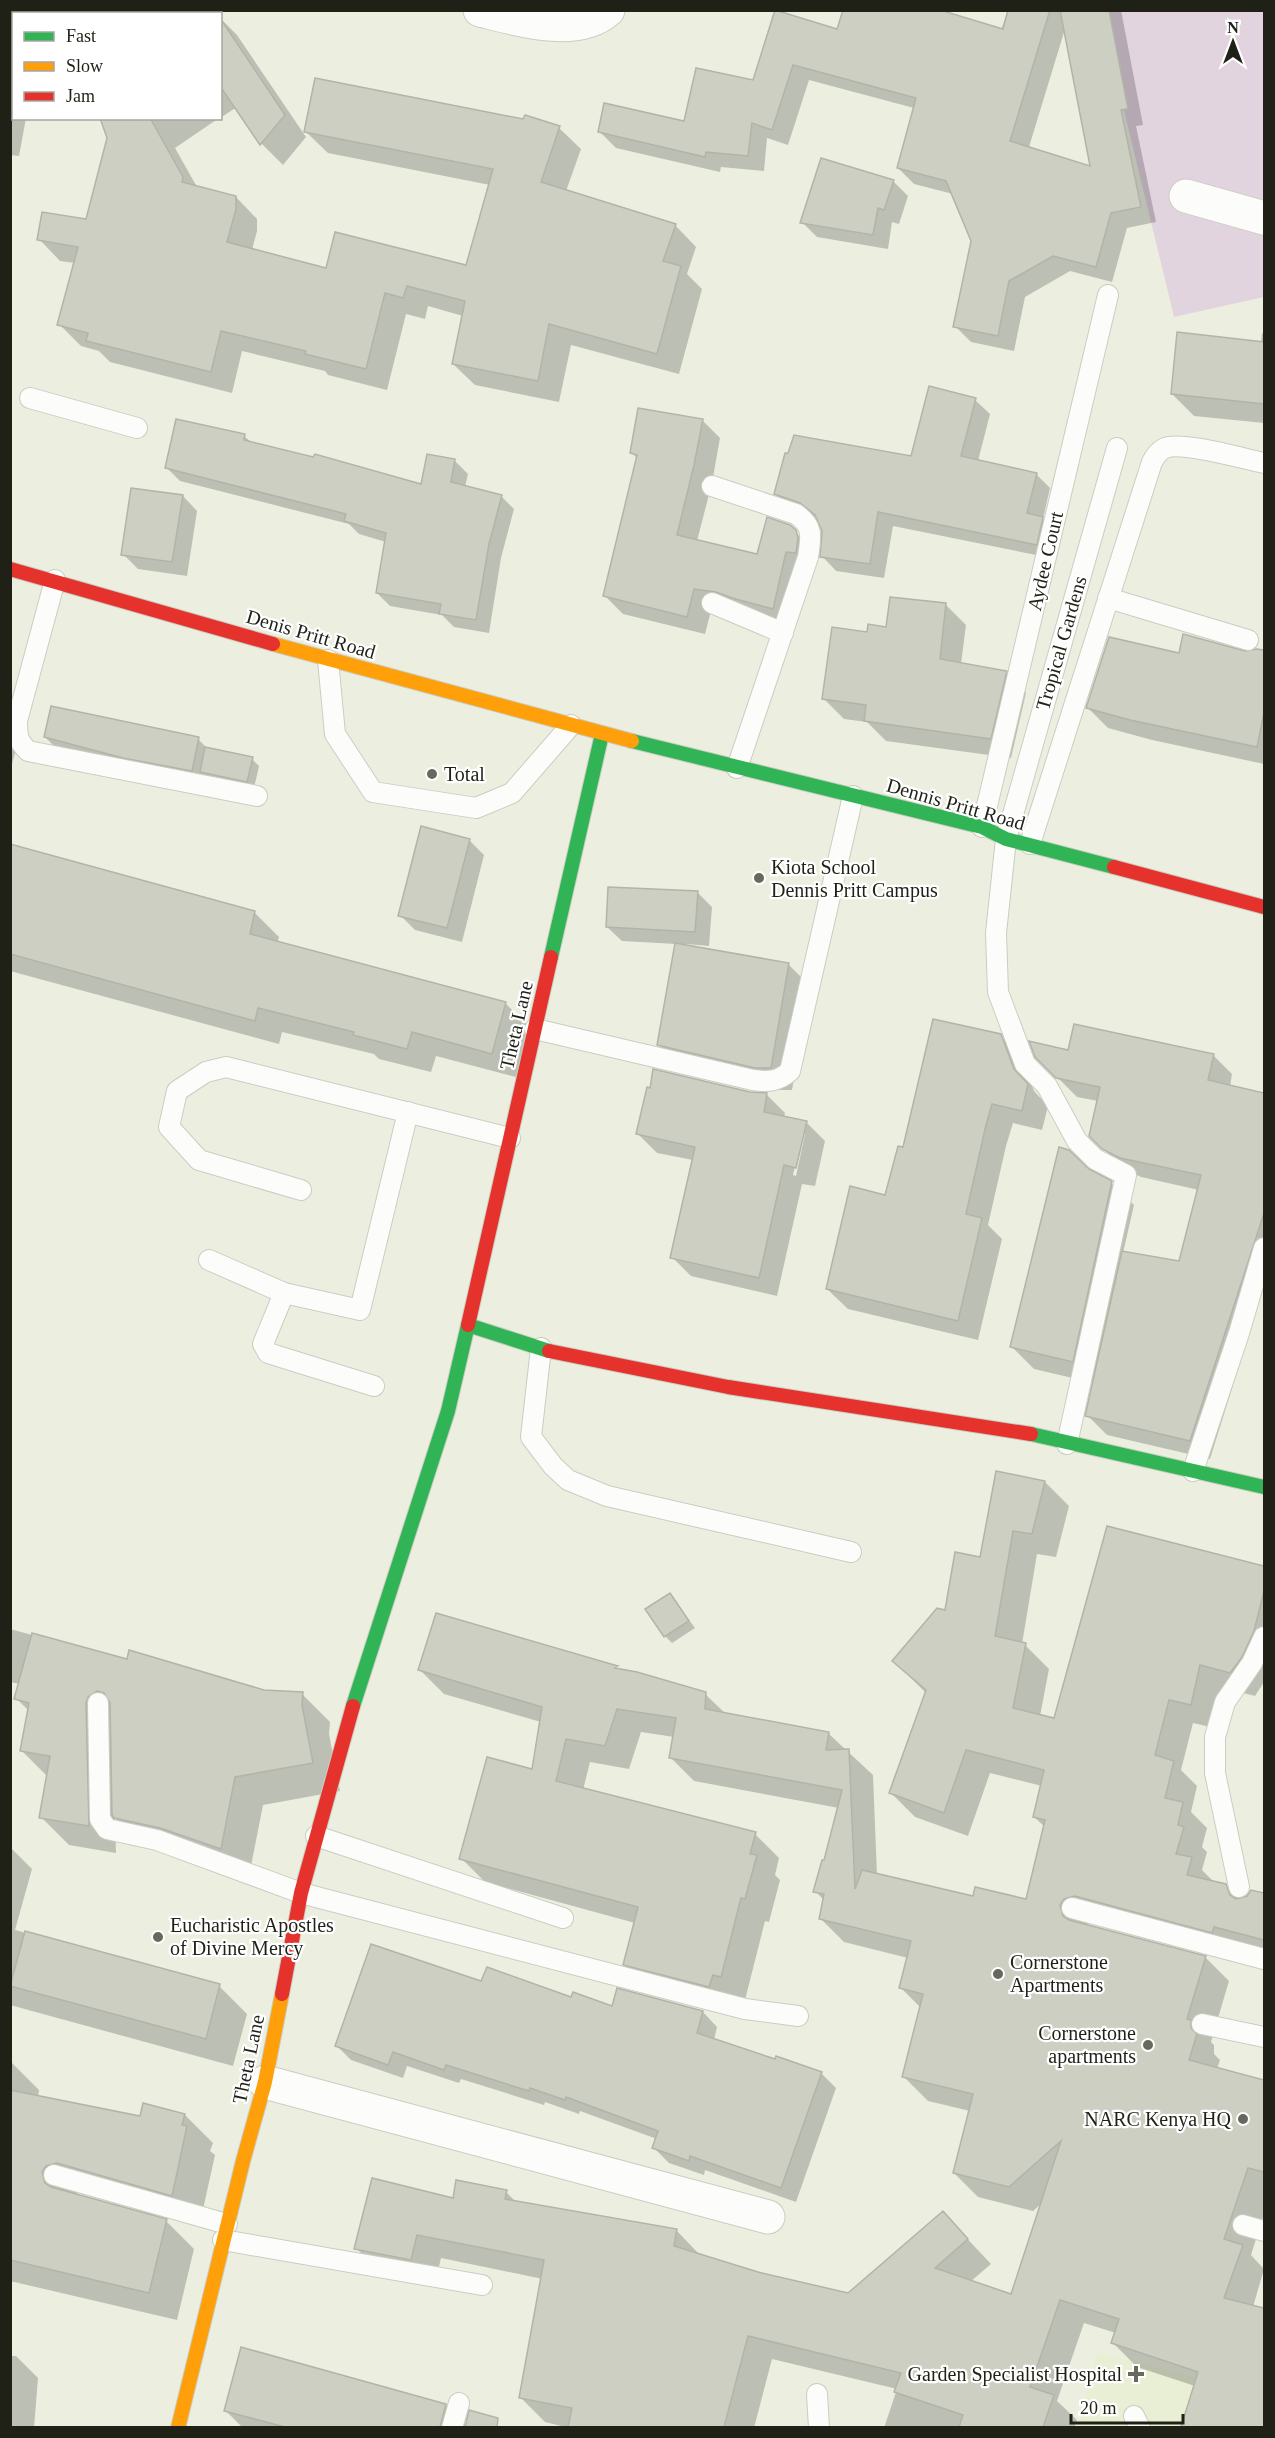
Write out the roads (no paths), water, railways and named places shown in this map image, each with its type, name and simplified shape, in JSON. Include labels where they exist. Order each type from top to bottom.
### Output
[{"type":"street","points":[[480,10],[529,22],[568,25],[601,17],[608,10]]},
{"type":"street","points":[[1186,196],[1264,218]]},
{"type":"street","name":"Denis Pritt Road","points":[[10,569],[55,580],[328,660],[602,734]]},
{"type":"street","name":"Dennis Pritt Road","points":[[602,734],[982,827],[1006,839],[1264,907]]},
{"type":"street","name":"Theta Lane","points":[[178,2427],[225,2232],[265,2082],[301,1893],[316,1836],[356,1699],[448,1411],[602,734]]},
{"type":"street","points":[[468,1325],[541,1348],[728,1387],[1014,1430],[1067,1444],[1264,1487]]},
{"type":"street","points":[[265,2082],[768,2217]]},
{"type":"lane","name":"Aydee Court","points":[[982,827],[1108,295]]},
{"type":"lane","points":[[30,398],[137,428]]},
{"type":"lane","points":[[1030,844],[1152,462],[1164,448],[1180,446],[1264,463]]},
{"type":"lane","name":"Tropical Gardens","points":[[1067,1444],[1126,1175],[1095,1159],[1077,1141],[1047,1086],[1025,1064],[998,992],[996,933],[1006,839],[1117,448]]},
{"type":"lane","points":[[712,486],[796,514],[807,522],[811,534],[808,557],[737,768]]},
{"type":"lane","points":[[55,580],[17,721],[16,737],[20,744],[28,751],[256,796]]},
{"type":"lane","points":[[1108,598],[1248,640]]},
{"type":"lane","points":[[712,603],[783,633]]},
{"type":"lane","points":[[328,660],[335,734],[373,792],[476,808],[512,793],[571,725]]},
{"type":"lane","points":[[535,1029],[753,1080],[768,1082],[782,1079],[790,1071],[853,796]]},
{"type":"lane","points":[[301,1190],[199,1160],[169,1127],[177,1091],[206,1072],[226,1067],[510,1138]]},
{"type":"lane","points":[[209,1260],[284,1293],[360,1310],[408,1112]]},
{"type":"lane","points":[[1193,1471],[1239,1333],[1264,1248]]},
{"type":"lane","points":[[284,1293],[263,1344],[268,1353],[374,1386]]},
{"type":"lane","points":[[541,1348],[531,1437],[553,1466],[568,1480],[607,1496],[851,1552]]},
{"type":"lane","points":[[1239,1887],[1215,1773],[1215,1737],[1225,1702],[1258,1662],[1264,1637]]},
{"type":"lane","points":[[98,1703],[100,1819],[107,1828],[157,1840],[301,1893],[745,2009],[798,2016]]},
{"type":"lane","points":[[316,1836],[563,1918]]},
{"type":"lane","points":[[1072,1908],[1264,1959]]},
{"type":"lane","points":[[1202,2024],[1264,2037]]},
{"type":"lane","points":[[54,2175],[225,2232],[482,2285]]},
{"type":"lane","points":[[1243,2225],[1264,2230]]},
{"type":"lane","points":[[817,2394],[819,2427]]},
{"type":"lane","points":[[452,2427],[459,2403]]},
{"type":"place","name":"Total","points":[[432,774]]},
{"type":"place","name":"Kiota School Dennis Pritt Campus","points":[[759,878]]},
{"type":"place","name":"Eucharistic Apostles of Divine Mercy","points":[[158,1937]]},
{"type":"place","name":"Cornerstone Apartments","points":[[998,1974]]},
{"type":"place","name":"Cornerstone apartments","points":[[1148,2045]]},
{"type":"place","name":"NARC Kenya HQ","points":[[1243,2119]]},
{"type":"place","name":"Garden Specialist Hospital","points":[[1136,2374]]}]
